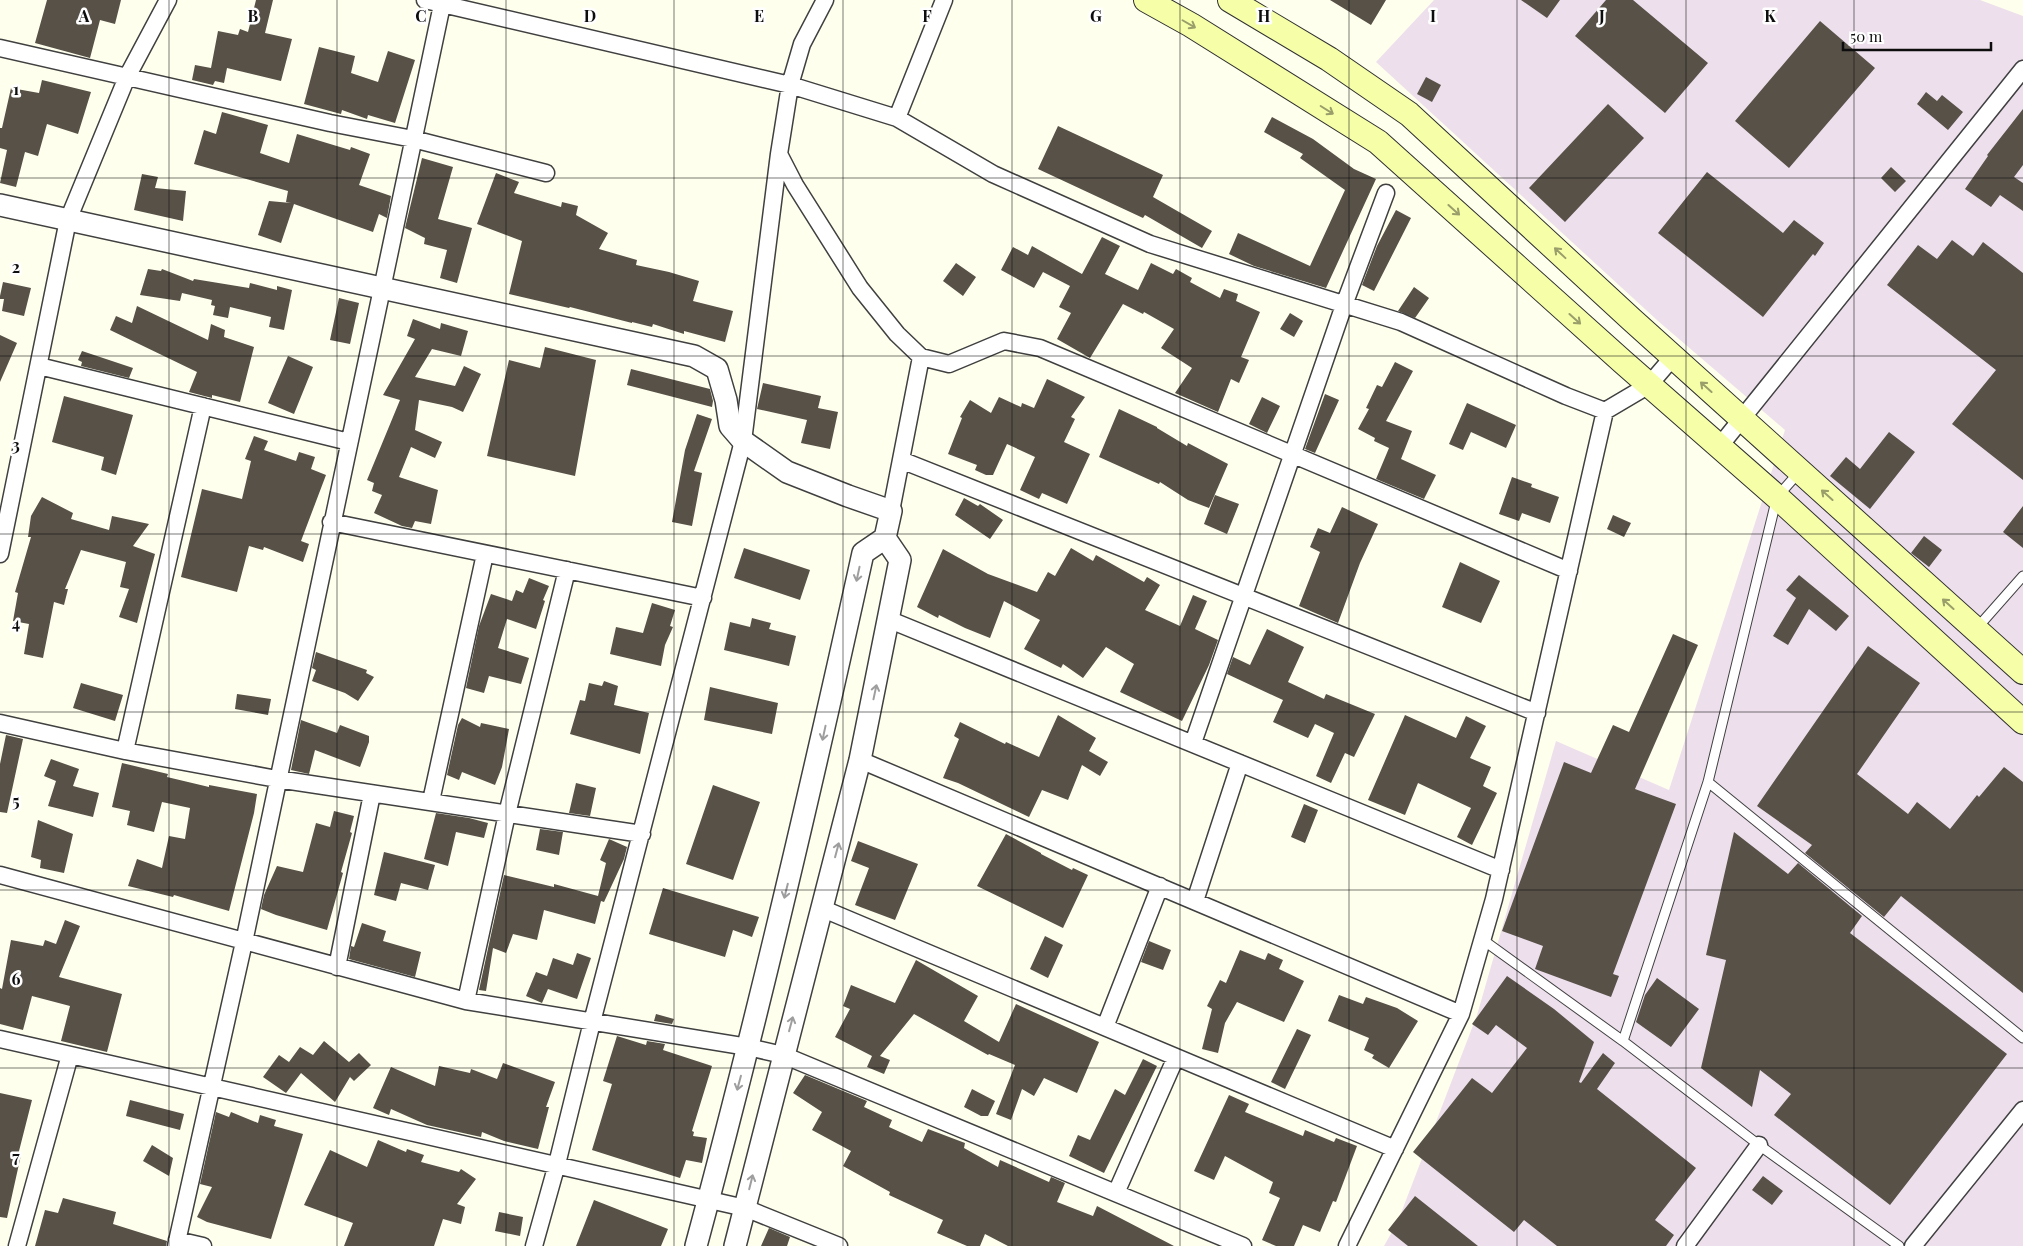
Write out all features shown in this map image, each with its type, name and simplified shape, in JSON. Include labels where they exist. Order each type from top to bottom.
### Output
[{"type":"main road","points":[[1146,0],[1191,25],[1378,142],[1649,386],[1777,497],[2023,722]]},
{"type":"main road","points":[[1230,0],[1329,59],[1409,114],[1673,357],[2023,672]]},
{"type":"street","points":[[0,554],[2,534],[39,366],[68,220],[127,77],[168,0]]},
{"type":"street","points":[[425,0],[443,2],[790,85],[897,118],[993,174],[1150,244],[1401,322],[1566,396],[1605,411]]},
{"type":"street","points":[[534,1246],[558,1164],[592,1022],[743,442],[779,154],[790,85],[802,44],[825,0]]},
{"type":"street","points":[[897,118],[944,0]]},
{"type":"street","points":[[203,1246],[177,1243],[244,942],[331,522],[443,2]]},
{"type":"street","points":[[0,48],[330,123],[413,139],[546,173]]},
{"type":"street","points":[[1719,446],[2023,69]]},
{"type":"street","points":[[779,154],[795,185],[860,288],[897,334],[921,358],[949,364],[1004,341],[1040,348],[1569,571]]},
{"type":"street","points":[[1193,743],[1344,305],[1386,194]]},
{"type":"street","points":[[0,205],[694,356],[717,369],[726,400],[730,426],[743,442],[787,472],[891,511]]},
{"type":"street","points":[[1347,1246],[1461,1014],[1501,870],[1605,411],[1649,386],[1673,357]]},
{"type":"street","points":[[696,1246],[748,1047],[818,757],[863,553],[885,538],[921,358]]},
{"type":"street","points":[[39,366],[349,442]]},
{"type":"street","points":[[125,751],[203,406]]},
{"type":"street","points":[[901,460],[1536,713]]},
{"type":"street","points":[[331,522],[703,598]]},
{"type":"street","points":[[735,1246],[860,760],[890,620],[900,560],[885,538]]},
{"type":"street","points":[[431,801],[485,554]]},
{"type":"street","points":[[466,1001],[508,814],[568,570]]},
{"type":"street","points":[[890,620],[1501,870]]},
{"type":"street","points":[[0,722],[125,751],[277,779],[642,834]]},
{"type":"street","points":[[860,760],[1461,1014]]},
{"type":"street","points":[[1195,901],[1240,763]]},
{"type":"street","points":[[337,967],[372,794]]},
{"type":"street","points":[[0,875],[466,1001],[748,1047],[783,1055],[1243,1246]]},
{"type":"street","points":[[1105,1027],[1160,886]]},
{"type":"street","points":[[821,908],[1395,1149]]},
{"type":"street","points":[[0,1039],[709,1199],[745,1208],[839,1246]]},
{"type":"street","points":[[17,1246],[70,1055]]},
{"type":"street","points":[[1116,1193],[1176,1057]]},
{"type":"street","points":[[1913,1246],[2023,1110]]},
{"type":"street","points":[[1685,1246],[1758,1145]]},
{"type":"lane","points":[[1623,1040],[1708,782],[1777,497],[1800,471]]},
{"type":"lane","points":[[1976,629],[2023,576]]},
{"type":"lane","points":[[1708,782],[2023,1038]]},
{"type":"lane","points":[[1483,940],[1623,1040],[1758,1145],[1899,1246]]},
{"type":"shaded area","points":[[1434,0],[1980,0],[2023,16],[2023,1246],[1384,1246],[1398,1221],[1477,1015],[1556,741],[1669,790],[1785,430],[1658,321],[1376,62]]},
{"type":"building","points":[[47,0],[121,0],[115,24],[100,20],[90,58],[35,43]]},
{"type":"building","points":[[256,0],[273,0],[265,33],[292,39],[281,81],[227,68],[224,83],[215,81],[213,85],[192,80],[195,65],[211,68],[218,31],[238,35],[240,29],[248,32]]},
{"type":"building","points":[[1330,0],[1386,0],[1371,25]]},
{"type":"building","points":[[1521,0],[1560,0],[1547,18]]},
{"type":"building","points":[[1606,0],[1633,0],[1708,63],[1665,113],[1575,36]]},
{"type":"building","points":[[1820,21],[1875,68],[1789,168],[1735,121]]},
{"type":"building","points":[[319,47],[355,56],[351,73],[378,82],[388,51],[415,60],[395,123],[368,115],[367,119],[342,110],[341,114],[304,104]]},
{"type":"building","points":[[1426,77],[1441,85],[1432,102],[1417,94]]},
{"type":"building","points":[[42,80],[91,92],[78,134],[47,124],[38,156],[25,152],[16,187],[0,183],[7,150],[0,148],[0,128],[2,128],[11,88],[39,93]]},
{"type":"building","points":[[1926,92],[1937,101],[1942,95],[1963,112],[1948,130],[1917,104]]},
{"type":"building","points":[[1608,104],[1644,138],[1565,222],[1529,188]]},
{"type":"building","points":[[2023,109],[2023,165],[2014,177],[2023,183],[2023,211],[2000,195],[1991,207],[1965,189],[1987,155]]},
{"type":"building","points":[[222,112],[268,125],[260,153],[289,163],[297,134],[350,150],[351,147],[370,154],[359,185],[391,196],[387,218],[379,214],[373,232],[294,204],[281,243],[258,235],[269,201],[291,203],[286,202],[288,191],[194,164],[204,130],[216,134]]},
{"type":"building","points":[[1272,117],[1313,139],[1354,169],[1376,179],[1326,288],[1254,266],[1229,254],[1238,233],[1310,266],[1345,190],[1300,158],[1303,154],[1264,132]]},
{"type":"building","points":[[1058,126],[1163,175],[1153,197],[1212,231],[1202,248],[1145,215],[1143,218],[1038,169]]},
{"type":"building","points":[[422,158],[453,167],[438,219],[472,228],[457,283],[440,278],[447,250],[424,244],[425,238],[405,228]]},
{"type":"building","points":[[1891,167],[1906,181],[1895,192],[1881,178]]},
{"type":"building","points":[[1707,172],[1783,233],[1794,220],[1824,243],[1763,317],[1658,233]]},
{"type":"building","points":[[496,173],[519,182],[514,193],[561,207],[562,202],[578,206],[576,215],[608,233],[599,249],[637,260],[636,265],[699,281],[693,301],[733,311],[725,342],[684,331],[684,334],[653,324],[652,327],[632,323],[509,294],[522,241],[477,224]]},
{"type":"building","points":[[142,174],[158,177],[155,188],[186,191],[183,221],[134,210]]},
{"type":"building","points":[[1396,210],[1411,218],[1374,291],[1362,285],[1377,246]]},
{"type":"building","points":[[1102,237],[1120,246],[1105,274],[1138,290],[1151,263],[1173,274],[1176,269],[1192,278],[1190,282],[1220,298],[1224,289],[1238,294],[1236,301],[1260,312],[1241,357],[1249,360],[1239,383],[1231,379],[1218,412],[1175,393],[1192,368],[1161,348],[1174,329],[1144,312],[1143,314],[1123,304],[1090,358],[1057,339],[1071,313],[1059,307],[1070,286],[1043,272],[1034,288],[1001,270],[1013,247],[1028,255],[1032,246],[1082,274]]},
{"type":"building","points":[[1952,240],[1973,256],[1983,242],[2023,273],[2023,480],[1952,424],[1996,370],[1887,285],[1918,245],[1937,259]]},
{"type":"building","points":[[956,263],[976,277],[963,296],[943,281]]},
{"type":"building","points":[[148,269],[161,271],[162,269],[193,281],[194,279],[249,288],[250,283],[277,290],[277,286],[292,290],[284,330],[269,327],[271,317],[230,307],[228,318],[213,315],[215,306],[211,305],[212,300],[182,293],[180,301],[140,295]]},
{"type":"building","points":[[3,282],[31,288],[24,316],[2,311],[4,299],[0,299],[0,296]]},
{"type":"building","points":[[1414,287],[1429,298],[1415,318],[1398,311]]},
{"type":"building","points":[[339,298],[359,303],[350,344],[330,340]]},
{"type":"building","points":[[137,306],[208,340],[211,324],[225,330],[224,337],[254,347],[240,402],[189,392],[197,372],[110,330],[116,316],[132,323]]},
{"type":"building","points":[[1290,313],[1303,321],[1294,337],[1280,329]]},
{"type":"building","points":[[413,319],[440,329],[441,323],[468,331],[461,356],[432,349],[415,377],[455,386],[464,366],[481,374],[463,412],[452,407],[419,400],[415,430],[442,442],[435,458],[411,447],[399,477],[438,490],[431,524],[415,521],[412,528],[402,526],[374,513],[382,495],[372,491],[374,483],[367,480],[400,400],[383,395],[415,339],[407,336]]},
{"type":"building","points":[[0,335],[17,343],[0,382]]},
{"type":"building","points":[[545,347],[596,360],[575,476],[487,456],[509,360],[540,368]]},
{"type":"building","points":[[82,351],[133,368],[129,378],[81,366],[82,362],[78,360]]},
{"type":"building","points":[[288,356],[313,367],[294,414],[268,403]]},
{"type":"building","points":[[1395,362],[1413,371],[1386,421],[1412,431],[1401,459],[1436,475],[1424,499],[1376,479],[1389,448],[1374,441],[1375,438],[1358,429],[1369,409],[1366,408],[1377,385],[1382,387]]},
{"type":"building","points":[[631,369],[710,389],[713,401],[712,407],[627,385]]},
{"type":"building","points":[[1047,379],[1085,397],[1071,417],[1075,419],[1064,442],[1090,454],[1067,504],[1042,493],[1039,499],[1020,490],[1035,457],[1007,444],[993,475],[986,475],[975,470],[977,465],[948,454],[962,418],[960,417],[970,400],[991,413],[999,397],[1021,407],[1022,403],[1034,408]]},
{"type":"building","points":[[763,383],[821,396],[818,408],[838,412],[830,449],[801,443],[807,420],[757,409]]},
{"type":"building","points":[[1325,394],[1339,400],[1315,453],[1305,449]]},
{"type":"building","points":[[64,396],[133,415],[116,475],[101,470],[104,457],[52,442]]},
{"type":"building","points":[[1262,397],[1280,406],[1267,433],[1249,424]]},
{"type":"building","points":[[1467,403],[1516,425],[1506,448],[1471,432],[1463,450],[1449,444]]},
{"type":"building","points":[[1119,409],[1157,427],[1187,446],[1188,443],[1228,464],[1209,508],[1188,500],[1160,482],[1159,484],[1099,457]]},
{"type":"building","points":[[697,414],[712,419],[694,471],[702,473],[692,526],[672,522],[685,450]]},
{"type":"building","points":[[1889,432],[1915,452],[1870,509],[1830,476],[1846,457],[1860,469]]},
{"type":"building","points":[[254,436],[268,441],[264,450],[296,461],[299,452],[315,457],[311,469],[326,475],[301,541],[309,544],[303,562],[264,547],[263,550],[249,546],[237,592],[181,577],[202,489],[242,499],[251,461],[245,459]]},
{"type":"building","points":[[1512,477],[1532,484],[1531,487],[1559,497],[1550,523],[1522,513],[1519,521],[1499,514]]},
{"type":"building","points":[[1215,495],[1239,504],[1227,534],[1204,524]]},
{"type":"building","points":[[42,497],[73,513],[71,519],[109,530],[112,516],[149,524],[133,546],[155,554],[137,623],[119,617],[129,589],[120,587],[126,562],[81,550],[65,589],[68,589],[64,605],[54,602],[43,658],[24,654],[29,624],[13,621],[18,593],[15,592],[31,537],[28,537],[31,516]]},
{"type":"building","points":[[964,498],[978,506],[980,504],[1003,520],[990,539],[955,515]]},
{"type":"building","points":[[2023,506],[2023,548],[2003,532]]},
{"type":"building","points":[[1342,507],[1378,524],[1360,563],[1338,623],[1299,606],[1320,552],[1310,547],[1318,528],[1330,533]]},
{"type":"building","points":[[1613,515],[1631,523],[1624,537],[1607,529]]},
{"type":"building","points":[[1924,536],[1942,550],[1929,567],[1911,553]]},
{"type":"building","points":[[744,548],[810,570],[800,600],[734,578]]},
{"type":"building","points":[[1071,548],[1093,561],[1096,555],[1144,582],[1147,577],[1160,585],[1145,610],[1180,626],[1193,595],[1207,601],[1195,629],[1218,640],[1209,665],[1182,721],[1120,692],[1134,664],[1106,647],[1083,678],[1063,664],[1061,668],[1024,649],[1040,620],[1004,601],[990,638],[939,615],[938,618],[917,607],[943,549],[988,574],[1037,592],[1048,572],[1055,576]]},
{"type":"building","points":[[1460,562],[1500,581],[1481,623],[1442,607]]},
{"type":"building","points":[[1799,575],[1849,616],[1836,631],[1809,609],[1788,645],[1773,636],[1796,598],[1786,590]]},
{"type":"building","points":[[529,578],[549,586],[543,600],[545,601],[536,629],[507,619],[498,648],[529,658],[521,684],[489,676],[484,693],[466,688],[479,626],[491,594],[512,601],[516,590],[523,593]]},
{"type":"building","points":[[652,603],[675,610],[670,626],[673,627],[665,645],[661,666],[610,654],[616,627],[643,633]]},
{"type":"building","points":[[752,618],[771,623],[769,629],[796,636],[789,666],[724,650],[730,622],[750,627]]},
{"type":"building","points":[[1267,629],[1304,647],[1288,682],[1324,699],[1326,694],[1375,714],[1354,757],[1345,753],[1331,783],[1316,776],[1334,733],[1315,724],[1308,738],[1273,722],[1283,700],[1227,674],[1233,657],[1250,665]]},
{"type":"building","points":[[1673,634],[1698,645],[1635,789],[1676,804],[1613,974],[1619,976],[1611,997],[1535,969],[1543,946],[1502,931],[1564,762],[1591,773],[1613,725],[1629,732]]},
{"type":"building","points":[[1868,646],[1920,683],[1857,774],[1908,814],[1917,802],[1950,829],[1977,795],[1979,797],[2004,767],[2023,782],[2023,993],[1901,896],[1884,917],[1805,853],[1812,845],[1757,806]]},
{"type":"building","points":[[316,652],[367,670],[366,673],[374,677],[358,701],[345,693],[312,681],[316,670],[312,668]]},
{"type":"building","points":[[604,681],[618,686],[614,705],[649,713],[640,754],[570,734],[580,700],[585,701],[589,683],[602,686]]},
{"type":"building","points":[[81,683],[123,695],[115,721],[73,708]]},
{"type":"building","points":[[710,687],[778,703],[772,734],[704,720]]},
{"type":"building","points":[[237,694],[271,699],[268,715],[235,709]]},
{"type":"building","points":[[1058,715],[1096,738],[1089,751],[1108,762],[1100,776],[1082,765],[1068,800],[1042,790],[1029,817],[958,783],[943,778],[959,739],[954,736],[960,722],[1005,744],[1006,742],[1039,757]]},
{"type":"building","points":[[1405,715],[1456,738],[1466,716],[1486,726],[1470,758],[1491,767],[1483,786],[1497,793],[1472,845],[1457,837],[1471,808],[1418,783],[1405,815],[1368,800]]},
{"type":"building","points":[[462,718],[480,727],[481,723],[509,729],[502,767],[495,785],[462,772],[459,780],[447,775],[458,725]]},
{"type":"building","points":[[301,720],[337,733],[340,725],[369,736],[369,742],[360,767],[315,750],[309,774],[291,770]]},
{"type":"building","points":[[6,735],[23,739],[7,813],[0,812],[0,764]]},
{"type":"building","points":[[51,759],[79,769],[73,786],[99,793],[93,817],[48,806],[56,781],[44,776]]},
{"type":"building","points":[[122,763],[168,774],[167,777],[209,787],[209,785],[257,794],[254,813],[229,911],[174,895],[173,897],[128,886],[137,859],[162,868],[169,836],[185,839],[190,808],[162,802],[154,832],[127,825],[130,811],[112,807]]},
{"type":"building","points":[[576,783],[596,788],[590,816],[569,813]]},
{"type":"building","points":[[713,785],[760,802],[733,880],[686,864]]},
{"type":"building","points":[[1304,804],[1318,810],[1305,843],[1291,837]]},
{"type":"building","points":[[334,811],[354,816],[350,832],[352,833],[341,872],[343,873],[327,930],[261,909],[264,895],[277,866],[303,872],[316,823],[330,827]]},
{"type":"building","points":[[436,813],[488,823],[484,838],[456,832],[448,866],[424,859]]},
{"type":"building","points":[[38,820],[73,834],[64,873],[40,868],[41,860],[31,857]]},
{"type":"building","points":[[540,829],[563,832],[559,855],[536,850]]},
{"type":"building","points":[[1734,832],[1788,874],[1798,863],[1862,916],[1850,933],[2007,1054],[1890,1205],[1774,1115],[1791,1094],[1760,1070],[1752,1107],[1701,1068],[1726,960],[1706,955]]},
{"type":"building","points":[[1006,834],[1072,870],[1073,868],[1088,875],[1063,928],[977,886]]},
{"type":"building","points":[[609,839],[627,847],[624,859],[604,902],[601,901],[595,924],[544,910],[537,940],[513,934],[506,953],[493,948],[486,991],[479,990],[504,875],[554,887],[554,884],[598,896],[606,863],[600,860]]},
{"type":"building","points":[[858,841],[918,864],[895,920],[855,905],[869,868],[851,861]]},
{"type":"building","points":[[384,852],[435,865],[428,890],[401,883],[396,901],[374,895]]},
{"type":"building","points":[[663,888],[759,917],[752,937],[733,930],[725,957],[649,934]]},
{"type":"building","points":[[65,920],[80,926],[59,977],[122,994],[107,1052],[61,1041],[70,1006],[32,996],[23,1030],[0,1024],[0,988],[2,989],[11,940],[43,946],[45,940],[56,944]]},
{"type":"building","points":[[362,923],[386,931],[383,941],[421,952],[415,977],[349,959],[351,946],[354,947]]},
{"type":"building","points":[[1045,936],[1063,945],[1048,978],[1030,969]]},
{"type":"building","points":[[1149,941],[1171,950],[1163,970],[1141,962]]},
{"type":"building","points":[[1240,950],[1265,960],[1268,953],[1283,960],[1279,969],[1304,981],[1284,1022],[1237,1002],[1225,1023],[1218,1053],[1202,1049],[1212,1009],[1207,1006],[1220,980],[1226,983]]},
{"type":"building","points":[[577,953],[591,958],[577,999],[548,989],[542,1003],[526,996],[536,972],[547,976],[553,958],[573,965]]},
{"type":"building","points":[[916,960],[978,996],[964,1021],[999,1042],[1016,1004],[1099,1042],[1077,1093],[1044,1078],[1034,1096],[1022,1089],[1011,1120],[996,1114],[1015,1065],[988,1055],[914,1014],[880,1056],[890,1060],[884,1074],[867,1067],[872,1056],[835,1037],[850,1009],[843,1006],[851,985],[895,1003]]},
{"type":"building","points":[[1507,976],[1554,1009],[1594,1042],[1579,1082],[1581,1083],[1603,1053],[1615,1063],[1597,1089],[1696,1168],[1655,1220],[1674,1235],[1666,1246],[1557,1246],[1524,1220],[1514,1232],[1413,1152],[1472,1078],[1492,1093],[1527,1048],[1496,1025],[1488,1035],[1472,1024]]},
{"type":"building","points":[[1657,978],[1699,1009],[1671,1047],[1636,1022],[1645,995]]},
{"type":"building","points":[[1339,995],[1363,1004],[1366,997],[1397,1008],[1418,1021],[1389,1068],[1372,1058],[1374,1055],[1364,1050],[1369,1038],[1328,1021]]},
{"type":"building","points":[[656,1014],[674,1019],[672,1024],[654,1021]]},
{"type":"building","points":[[1297,1029],[1311,1035],[1285,1089],[1271,1082]]},
{"type":"building","points":[[617,1036],[646,1045],[647,1041],[665,1044],[663,1050],[712,1066],[692,1131],[694,1132],[693,1136],[707,1138],[702,1163],[686,1160],[680,1178],[592,1150],[612,1084],[603,1081]]},
{"type":"building","points":[[324,1041],[349,1062],[359,1053],[371,1065],[354,1081],[350,1077],[335,1102],[301,1073],[286,1093],[263,1077],[279,1055],[289,1062],[300,1047],[313,1055]]},
{"type":"building","points":[[1143,1059],[1157,1066],[1104,1173],[1069,1156],[1078,1135],[1090,1140],[1115,1089],[1125,1095]]},
{"type":"building","points":[[503,1063],[555,1082],[546,1107],[549,1107],[538,1149],[504,1141],[482,1132],[481,1137],[427,1125],[391,1109],[389,1115],[373,1108],[391,1067],[435,1086],[439,1066],[470,1073],[471,1069],[497,1079]]},
{"type":"building","points":[[805,1075],[867,1101],[864,1107],[892,1120],[889,1127],[922,1142],[928,1129],[965,1143],[964,1148],[998,1167],[1000,1160],[1049,1182],[1051,1177],[1065,1183],[1057,1202],[1093,1216],[1097,1206],[1174,1246],[1008,1246],[985,1234],[980,1246],[967,1246],[937,1233],[943,1220],[889,1195],[890,1192],[843,1166],[851,1151],[812,1130],[822,1112],[793,1093]]},
{"type":"building","points":[[972,1089],[995,1101],[988,1116],[981,1116],[964,1107]]},
{"type":"building","points":[[0,1093],[32,1100],[18,1155],[21,1155],[7,1218],[0,1217]]},
{"type":"building","points":[[1229,1095],[1249,1104],[1245,1112],[1303,1136],[1305,1130],[1334,1142],[1336,1138],[1357,1146],[1336,1202],[1333,1201],[1320,1232],[1303,1225],[1294,1246],[1276,1246],[1262,1240],[1280,1198],[1269,1193],[1273,1182],[1225,1156],[1214,1180],[1194,1171]]},
{"type":"building","points":[[130,1100],[184,1114],[180,1130],[126,1116]]},
{"type":"building","points":[[216,1112],[229,1117],[231,1112],[258,1123],[260,1115],[276,1120],[274,1126],[303,1134],[271,1239],[207,1222],[197,1217],[212,1187],[200,1184]]},
{"type":"building","points":[[378,1140],[406,1152],[407,1149],[424,1155],[421,1162],[459,1172],[461,1169],[476,1179],[457,1204],[465,1207],[461,1224],[443,1219],[434,1246],[344,1246],[353,1223],[304,1205],[330,1150],[367,1167]]},
{"type":"building","points":[[152,1145],[173,1158],[169,1176],[143,1161]]},
{"type":"building","points":[[1763,1176],[1783,1191],[1772,1205],[1752,1190]]},
{"type":"building","points":[[1415,1196],[1478,1246],[1408,1246],[1388,1230]]},
{"type":"building","points":[[63,1198],[116,1212],[113,1224],[167,1241],[166,1246],[35,1246],[45,1210],[58,1213]]},
{"type":"building","points":[[594,1200],[668,1229],[661,1246],[576,1246]]},
{"type":"building","points":[[499,1212],[523,1217],[520,1236],[495,1231]]},
{"type":"building","points":[[769,1228],[790,1237],[787,1246],[761,1246]]}]
